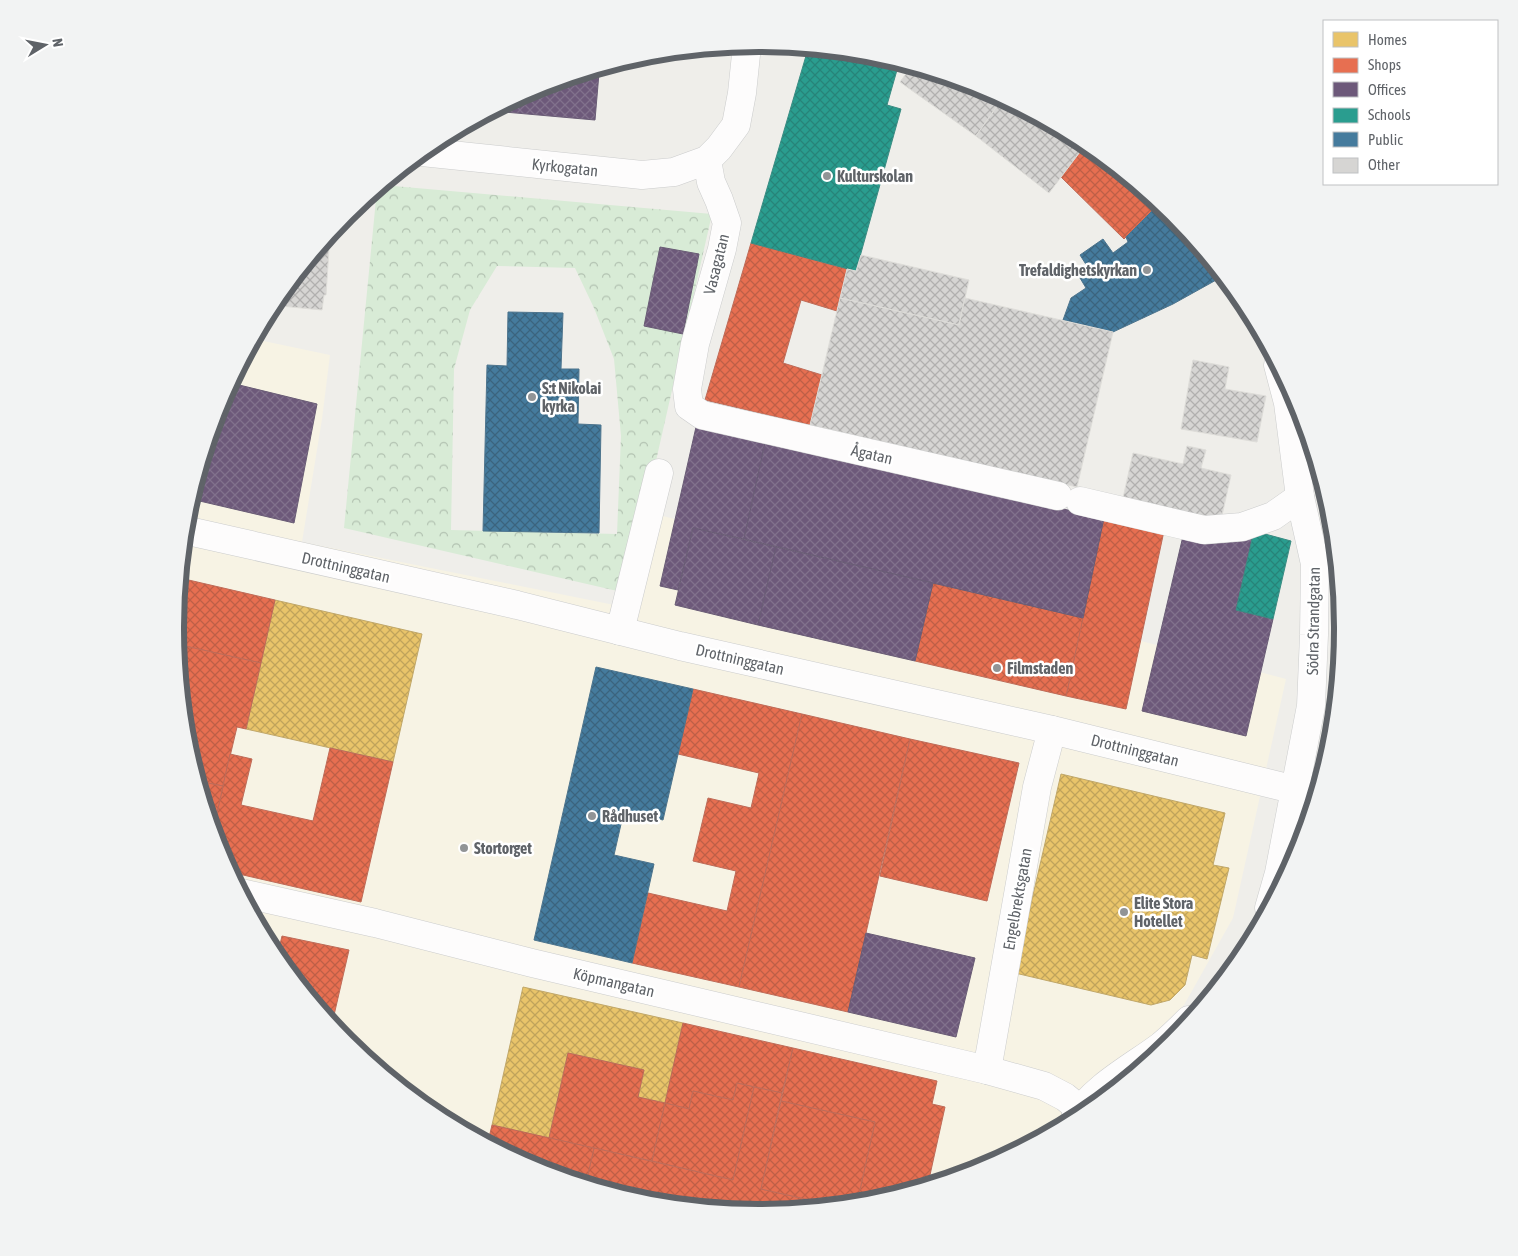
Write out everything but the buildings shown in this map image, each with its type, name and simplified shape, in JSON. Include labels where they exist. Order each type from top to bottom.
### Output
[{"type":"street","points":[[706,160],[719,148],[736,125],[742,94],[746,53]]},
{"type":"street","name":"Kyrkogatan","points":[[433,153],[642,175],[674,172],[706,160]]},
{"type":"street","name":"Vasagatan","points":[[689,406],[687,389],[695,344],[722,248],[727,223],[720,200],[711,182],[706,160]]},
{"type":"street","name":"Södra Strandgatan","points":[[1278,876],[1306,793],[1312,706],[1314,635],[1315,564],[1300,497],[1287,399]]},
{"type":"street","name":"Ågatan","points":[[689,406],[702,415],[1204,530],[1242,527],[1273,516],[1300,497]]},
{"type":"street","points":[[620,631],[659,473]]},
{"type":"street","name":"Drottninggatan","points":[[192,532],[517,605],[620,631],[1052,730],[1306,793]]},
{"type":"street","name":"Engelbrektsgatan","points":[[987,1070],[1037,787],[1052,730]]},
{"type":"street","name":"Köpmangatan","points":[[250,895],[987,1070],[1044,1086],[1065,1097],[1075,1110]]},
{"type":"street","points":[[1104,1089],[1120,1073],[1133,1065]]},
{"type":"shaded area","points":[[261,340],[330,355],[322,419],[302,542],[639,610],[663,516],[1286,679],[1233,918],[1184,1005],[1072,1111],[1047,1126],[979,1160],[944,1173],[908,1184],[834,1199],[759,1204],[721,1202],[684,1199],[610,1184],[539,1160],[504,1144],[439,1107],[380,1061],[352,1035],[302,978],[280,948],[243,883],[227,848],[203,777],[188,703],[185,666],[183,628],[188,553],[203,479],[214,443],[227,408]]},
{"type":"green space","points":[[391,186],[712,214],[626,593],[344,528],[376,199],[380,195]],"holes":[[[497,266],[575,268],[594,308],[614,359],[621,436],[617,534],[451,530],[454,369],[470,310]]]},
{"type":"place","name":"Kulturskolan","points":[[827,176]]},
{"type":"place","name":"Trefaldighetskyrkan","points":[[1147,270]]},
{"type":"place","name":"S:t Nikolai kyrka","points":[[532,397]]},
{"type":"place","name":"Filmstaden","points":[[997,668]]},
{"type":"place","name":"Rådhuset","points":[[592,816]]},
{"type":"place","name":"Stortorget","points":[[464,848]]},
{"type":"place","name":"Elite Stora Hotellet","points":[[1124,912]]}]
